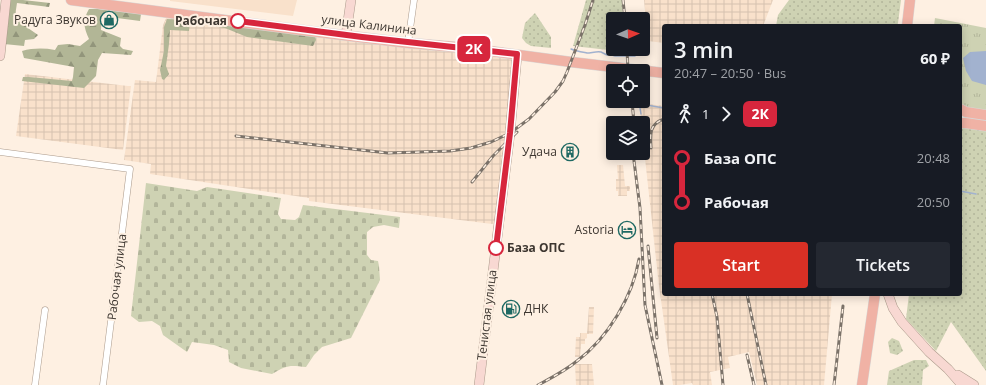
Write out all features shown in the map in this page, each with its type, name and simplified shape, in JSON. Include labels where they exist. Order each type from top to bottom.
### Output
[{"type":"main road","points":[[0,56],[6,0]]},
{"type":"main road","name":"улица Калинина","points":[[71,0],[408,43],[468,48],[662,73]]},
{"type":"main road","points":[[346,35],[351,0]]},
{"type":"main road","points":[[907,24],[910,0]]},
{"type":"main road","name":"Тенистая улица","points":[[479,385],[510,133],[517,54]]},
{"type":"main road","points":[[962,109],[986,115]]},
{"type":"main road","points":[[962,123],[986,126]]},
{"type":"main road","points":[[862,385],[875,296]]},
{"type":"main road","points":[[889,296],[893,308],[902,322],[962,385]]},
{"type":"main road","points":[[948,369],[974,385]]},
{"type":"street","points":[[408,43],[414,0]]},
{"type":"street","name":"Рабочая улица","points":[[0,152],[130,169],[104,385]]},
{"type":"street","points":[[35,385],[45,310]]},
{"type":"shaded area","points":[[170,0],[297,0],[293,16]]},
{"type":"shaded area","points":[[644,0],[773,0],[764,24],[662,24],[662,43],[650,41],[650,12],[645,12]]},
{"type":"shaded area","points":[[167,16],[511,59],[515,65],[496,223],[492,224],[309,201],[309,198],[150,174],[151,164],[124,160],[135,80],[156,82],[163,25]]},
{"type":"shaded area","points":[[25,74],[131,86],[123,150],[16,136]]},
{"type":"shaded area","points":[[650,104],[662,106],[662,296],[832,296],[824,385],[757,385],[749,352],[728,357],[730,368],[710,372],[712,385],[693,385],[692,383],[673,385],[659,286],[645,160],[650,160],[650,116],[641,116],[640,108],[650,108]]},
{"type":"shaded area","points":[[617,165],[623,165],[625,186],[630,186],[630,191],[627,191],[627,196],[618,196],[618,191],[616,191],[616,179],[618,179]]},
{"type":"shaded area","points":[[589,307],[594,307],[593,334],[587,334],[585,344],[581,344],[580,357],[575,357],[576,337],[580,337],[580,333],[587,333]]},
{"type":"shaded area","points":[[575,364],[592,364],[594,385],[576,385]]},
{"type":"green space","points":[[9,0],[50,3],[49,7],[17,3],[15,16],[27,21],[28,28],[38,35],[34,39],[25,40],[24,46],[4,44]]},
{"type":"green space","points":[[586,0],[622,0],[623,12],[606,12],[606,50],[573,46]]},
{"type":"green space","points":[[789,0],[901,0],[898,24],[776,24],[778,15]]},
{"type":"green space","points":[[89,9],[141,14],[140,21],[102,16],[101,30],[121,38],[120,46],[123,49],[133,51],[131,55],[102,53],[98,60],[96,76],[84,88],[22,81],[23,77],[29,77],[72,81],[74,67],[24,58],[22,51],[30,49],[55,50],[58,45],[68,44],[80,46],[89,39],[84,24],[85,17]]},
{"type":"green space","points":[[535,13],[551,37],[551,48],[531,46],[522,38],[525,23]]},
{"type":"green space","points":[[935,18],[986,28],[986,111],[970,109],[962,105],[962,24],[934,24]]},
{"type":"green space","points":[[167,19],[190,21],[189,31],[170,30],[166,66],[169,74],[164,80],[162,79],[160,70],[164,51],[164,27]]},
{"type":"green space","points":[[212,21],[315,36],[316,40],[313,46],[247,37],[225,28],[212,26]]},
{"type":"green space","points":[[962,128],[986,131],[986,371],[951,322],[936,351],[906,319],[909,296],[962,296]]},
{"type":"green space","points":[[146,183],[197,191],[207,187],[281,198],[278,214],[281,219],[295,220],[299,217],[303,205],[400,217],[399,228],[384,225],[373,227],[367,232],[367,255],[371,260],[378,261],[380,280],[351,338],[322,347],[314,355],[306,367],[288,366],[272,374],[241,368],[229,362],[228,350],[214,345],[192,342],[187,352],[163,335],[160,326],[152,321],[139,322],[131,316]]},
{"type":"green space","points":[[892,338],[899,341],[903,351],[897,355],[890,353],[888,342]]},
{"type":"green space","points":[[914,360],[926,360],[929,366],[923,370],[922,385],[887,385],[889,371]]},
{"type":"water","points":[[986,51],[986,85],[972,81],[966,71],[963,58],[970,52]]},
{"type":"waterway","points":[[571,49],[587,53],[601,52],[606,54]]},
{"type":"waterway","points":[[641,114],[641,104],[662,108]]},
{"type":"waterway","points":[[962,191],[976,194]]},
{"type":"railway","points":[[236,136],[388,153],[450,151],[471,148],[491,142],[510,133],[529,119],[555,92],[563,81],[593,0]]},
{"type":"railway","points":[[623,0],[624,12]]},
{"type":"railway","points":[[627,56],[628,64]]},
{"type":"railway","points":[[633,108],[633,116]]},
{"type":"railway","points":[[651,148],[650,139],[653,127],[662,120]]},
{"type":"railway","points":[[472,182],[493,156],[517,132]]},
{"type":"railway","points":[[634,160],[640,208],[645,305],[662,385]]},
{"type":"railway","points":[[648,246],[657,338]]},
{"type":"railway","points":[[538,385],[572,365],[599,341],[609,328],[625,301],[636,273],[639,259]]},
{"type":"railway","points":[[712,296],[717,317],[723,385]]},
{"type":"railway","points":[[747,296],[766,385]]},
{"type":"railway","points":[[834,385],[843,306]]},
{"type":"railway","points":[[747,355],[754,385]]},
{"type":"bus line","name":"2К","points":[[238,21],[408,43],[517,54],[510,133],[496,248]]},
{"type":"place","name":"Радуга Звуков","points":[[109,20]]},
{"type":"place","name":"Рабочая","points":[[238,21]]},
{"type":"place","name":"Удача","points":[[570,152]]},
{"type":"place","name":"Astoria","points":[[627,230]]},
{"type":"place","name":"База ОПС","points":[[496,248]]},
{"type":"place","name":"ДНК","points":[[511,309]]}]
